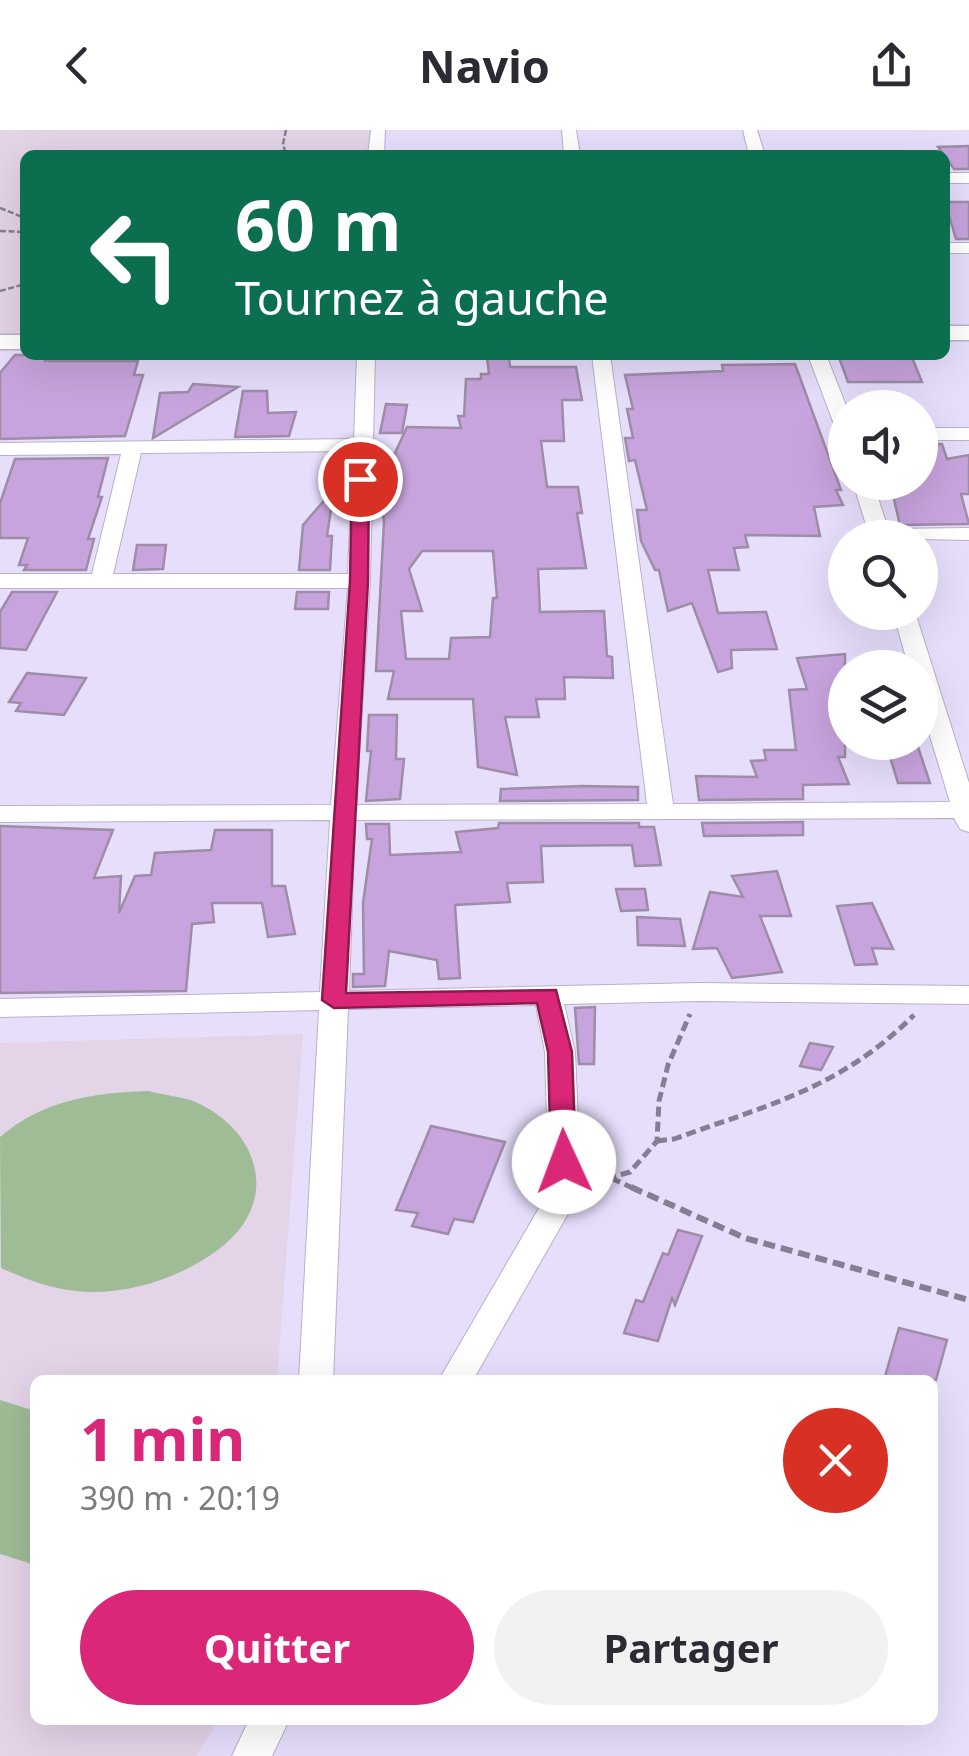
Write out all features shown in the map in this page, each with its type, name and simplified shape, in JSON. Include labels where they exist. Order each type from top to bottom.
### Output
[{"type":"street","points":[[316,1375],[359,581],[366,360]]},
{"type":"street","points":[[603,360],[661,810]]},
{"type":"street","points":[[819,360],[831,390]]},
{"type":"street","points":[[938,434],[969,434]]},
{"type":"street","points":[[0,448],[361,445]]},
{"type":"street","points":[[101,581],[132,448]]},
{"type":"street","points":[[938,535],[969,534]]},
{"type":"street","points":[[0,581],[359,581]]},
{"type":"street","points":[[0,814],[661,810],[968,815],[910,630]]},
{"type":"street","points":[[0,1008],[700,992],[969,994]]},
{"type":"street","points":[[459,1375],[565,1191],[560,1052],[548,995]]},
{"type":"street","points":[[252,1756],[266,1725]]},
{"type":"path","points":[[565,1191],[630,1172],[657,1141],[659,1100],[668,1065],[700,992]]},
{"type":"path","points":[[657,1141],[674,1139],[822,1085],[880,1049],[910,1022],[927,992]]},
{"type":"path","points":[[610,1178],[745,1238],[969,1300]]},
{"type":"shaded area","points":[[0,130],[371,130],[369,150],[20,150],[20,337],[0,337]]},
{"type":"shaded area","points":[[303,1034],[277,1375],[30,1375],[30,1725],[216,1725],[196,1756],[0,1756],[0,1043]]},
{"type":"green space","points":[[148,1091],[193,1101],[215,1113],[246,1145],[256,1185],[252,1206],[242,1226],[224,1245],[194,1265],[125,1289],[66,1290],[1,1268],[0,1137],[34,1114],[70,1101]]},
{"type":"green space","points":[[0,1400],[30,1409],[30,1563],[0,1554]]},
{"type":"building","points":[[969,146],[969,169],[954,169],[950,150],[938,147]]},
{"type":"building","points":[[950,202],[969,202],[969,239],[956,239]]},
{"type":"building","points":[[15,355],[20,355],[20,360],[138,361],[134,375],[143,375],[125,436],[0,439],[0,373]]},
{"type":"building","points":[[487,360],[509,360],[510,367],[576,367],[582,400],[562,400],[564,441],[541,441],[547,487],[578,487],[582,513],[577,513],[586,568],[538,569],[540,612],[604,611],[607,656],[612,657],[613,678],[564,677],[565,699],[536,699],[539,717],[505,717],[517,775],[478,767],[473,699],[388,699],[394,671],[376,671],[384,522],[380,488],[396,488],[395,453],[407,427],[461,428],[458,416],[464,416],[466,379],[481,379],[481,374],[489,374]],"holes":[[[422,551],[493,551],[497,598],[493,598],[490,637],[451,638],[449,659],[406,659],[401,611],[422,611],[409,569]]]},
{"type":"building","points":[[840,360],[913,360],[922,382],[848,382]]},
{"type":"building","points":[[795,364],[828,454],[828,500],[841,500],[843,505],[814,507],[820,536],[745,535],[748,547],[734,548],[739,570],[708,570],[718,613],[766,612],[777,649],[731,650],[732,668],[718,672],[692,603],[668,611],[659,570],[655,570],[641,541],[637,510],[647,510],[635,460],[629,461],[625,438],[633,438],[627,409],[633,409],[625,375],[723,371],[722,365]]},
{"type":"building","points":[[193,384],[238,387],[153,438],[160,393],[188,392]]},
{"type":"building","points":[[243,391],[267,391],[268,413],[296,412],[289,436],[235,437]]},
{"type":"building","points":[[386,404],[407,405],[402,433],[380,433]]},
{"type":"building","points":[[938,444],[942,444],[947,459],[969,455],[969,494],[961,494],[969,524],[899,520],[894,500],[938,500]]},
{"type":"building","points":[[108,458],[98,497],[102,497],[88,539],[94,539],[86,570],[24,570],[27,565],[19,565],[28,538],[0,538],[0,503],[15,459]]},
{"type":"building","points":[[334,489],[327,536],[332,536],[330,570],[299,570],[303,525]]},
{"type":"building","points":[[137,545],[166,545],[163,569],[133,570]]},
{"type":"building","points":[[12,592],[57,592],[26,650],[0,648],[0,612]]},
{"type":"building","points":[[297,592],[329,592],[328,609],[295,609]]},
{"type":"building","points":[[828,655],[828,760],[839,760],[849,784],[803,785],[803,799],[699,800],[696,776],[757,777],[751,761],[766,760],[764,750],[796,750],[789,690],[807,689],[797,658]]},
{"type":"building","points":[[27,673],[86,678],[64,715],[16,711],[21,703],[9,702]]},
{"type":"building","points":[[369,715],[397,715],[396,759],[404,759],[400,799],[366,801],[371,751],[367,751]]},
{"type":"building","points":[[891,760],[922,760],[930,783],[898,783]]},
{"type":"building","points":[[638,787],[638,800],[500,801],[501,789]]},
{"type":"building","points":[[803,822],[803,835],[704,836],[702,823]]},
{"type":"building","points":[[499,823],[639,823],[639,827],[654,827],[661,865],[635,866],[632,845],[541,846],[543,882],[507,883],[510,902],[455,905],[460,978],[439,979],[437,960],[389,951],[385,986],[353,987],[353,974],[364,974],[363,903],[372,839],[367,839],[366,824],[389,824],[390,855],[461,852],[456,832],[498,828]]},
{"type":"building","points":[[0,826],[113,830],[94,878],[121,876],[119,913],[135,876],[151,875],[155,853],[211,850],[215,830],[272,830],[272,886],[285,886],[295,934],[268,937],[262,903],[212,903],[214,922],[192,924],[186,991],[0,993]]},
{"type":"building","points":[[777,871],[791,916],[760,916],[782,972],[732,978],[717,948],[693,949],[710,892],[743,897],[732,876]]},
{"type":"building","points":[[616,889],[645,889],[648,910],[621,911]]},
{"type":"building","points":[[872,903],[893,949],[872,948],[877,964],[855,965],[837,906]]},
{"type":"building","points":[[637,917],[680,919],[685,946],[638,945]]},
{"type":"building","points":[[595,1007],[594,1064],[579,1064],[575,1008]]},
{"type":"building","points":[[810,1043],[833,1047],[821,1070],[800,1066]]},
{"type":"building","points":[[431,1126],[505,1142],[473,1222],[454,1219],[448,1234],[412,1226],[418,1213],[396,1210]]},
{"type":"building","points":[[678,1230],[702,1236],[675,1305],[672,1298],[658,1341],[624,1333],[636,1300],[643,1302],[663,1253],[668,1255]]},
{"type":"building","points":[[899,1328],[947,1340],[937,1375],[885,1375]]},
{"type":"route","points":[[360,479],[359,581],[334,1000],[548,995],[560,1052],[564,1162]]}]
